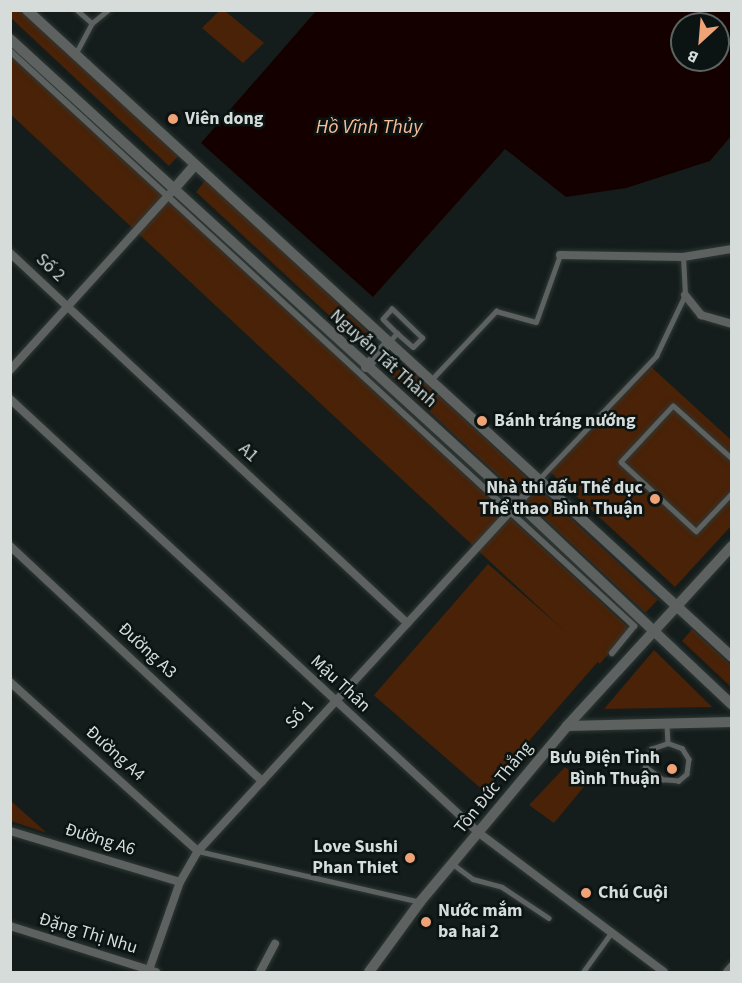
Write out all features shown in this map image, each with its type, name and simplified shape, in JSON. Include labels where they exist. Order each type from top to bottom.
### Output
[{"type":"street","name":"Nguyễn Tất Thành","points":[[27,10],[195,165],[393,337],[431,380],[732,657]]},
{"type":"street","name":"Nguyễn Tất Thành","points":[[10,39],[171,192],[366,367],[732,705]]},
{"type":"street","points":[[10,51],[171,192],[514,506],[634,626],[612,653]]},
{"type":"street","points":[[10,370],[195,165]]},
{"type":"street","points":[[560,255],[683,257],[732,249]]},
{"type":"street","name":"Số 2","points":[[10,253],[68,307]]},
{"type":"street","points":[[685,295],[701,315],[732,324]]},
{"type":"street","name":"A1","points":[[68,307],[406,623]]},
{"type":"street","points":[[366,367],[393,337]]},
{"type":"street","name":"Mậu Thân","points":[[10,399],[479,832],[664,972]]},
{"type":"street","name":"Số 1","points":[[152,971],[180,882],[198,851],[539,480]]},
{"type":"street","name":"Đường A3","points":[[10,546],[262,781]]},
{"type":"street","points":[[676,606],[732,546]]},
{"type":"street","name":"Tôn Đức Thắng","points":[[369,972],[420,902],[567,726],[676,606]]},
{"type":"street","name":"Đường A4","points":[[10,682],[198,851]]},
{"type":"street","points":[[567,726],[732,722]]},
{"type":"street","name":"Đường A6","points":[[11,830],[180,882]]},
{"type":"street","name":"Đặng Thị Nhu","points":[[10,926],[152,971]]},
{"type":"street","points":[[260,972],[275,944]]},
{"type":"street","points":[[727,972],[732,966]]},
{"type":"lane","points":[[77,10],[92,23]]},
{"type":"lane","points":[[75,56],[92,23],[108,10]]},
{"type":"lane","points":[[431,380],[496,311],[536,322],[560,255]]},
{"type":"lane","points":[[539,480],[650,366],[685,295],[683,257]]},
{"type":"lane","points":[[392,309],[422,338],[413,347],[393,337],[383,319],[392,309]]},
{"type":"lane","points":[[732,459],[673,406],[621,462],[696,531],[732,493]]},
{"type":"lane","points":[[667,724],[668,743]]},
{"type":"lane","points":[[668,743],[682,748],[689,759],[687,774],[678,781],[663,780],[645,767],[651,749],[668,743]]},
{"type":"lane","points":[[198,851],[420,902]]},
{"type":"lane","points":[[453,864],[473,879],[502,887],[549,918]]},
{"type":"lane","points":[[583,972],[612,932]]},
{"type":"shaded area","points":[[10,11],[24,11],[179,155],[169,166],[11,18]]},
{"type":"shaded area","points":[[219,11],[225,11],[264,43],[243,63],[202,28]]},
{"type":"shaded area","points":[[10,51],[631,630],[600,664],[10,114]]},
{"type":"shaded area","points":[[207,178],[371,335],[362,346],[196,192]]},
{"type":"shaded area","points":[[404,363],[658,600],[646,613],[392,376]]},
{"type":"shaded area","name":"Nhà thi đấu Thể dục Thể thao Bình Thuận","points":[[648,364],[731,440],[731,526],[675,587],[549,471]]},
{"type":"shaded area","points":[[488,564],[599,660],[485,792],[374,695]]},
{"type":"shaded area","points":[[692,629],[731,665],[731,687],[682,641]]},
{"type":"shaded area","points":[[654,650],[712,707],[604,709]]},
{"type":"shaded area","points":[[565,767],[587,783],[554,823],[529,805]]},
{"type":"shaded area","points":[[11,801],[47,833],[11,821]]},
{"type":"water","name":"Hồ Vĩnh Thủy","points":[[316,11],[731,11],[731,136],[710,161],[626,188],[566,197],[505,149],[373,297],[201,143]]},
{"type":"place","name":"Viên dong","points":[[173,119]]},
{"type":"place","name":"Bánh tráng nướng","points":[[482,421]]},
{"type":"place","name":"Nhà thi đấu Thể dục Thể thao Bình Thuận","points":[[655,499]]},
{"type":"place","name":"Bưu Điện Tỉnh Bình Thuận","points":[[672,769]]},
{"type":"place","name":"Love Sushi Phan Thiet","points":[[410,858]]},
{"type":"place","name":"Chú Cuội","points":[[586,893]]},
{"type":"place","name":"Nước mắm ba hai 2","points":[[426,922]]}]
